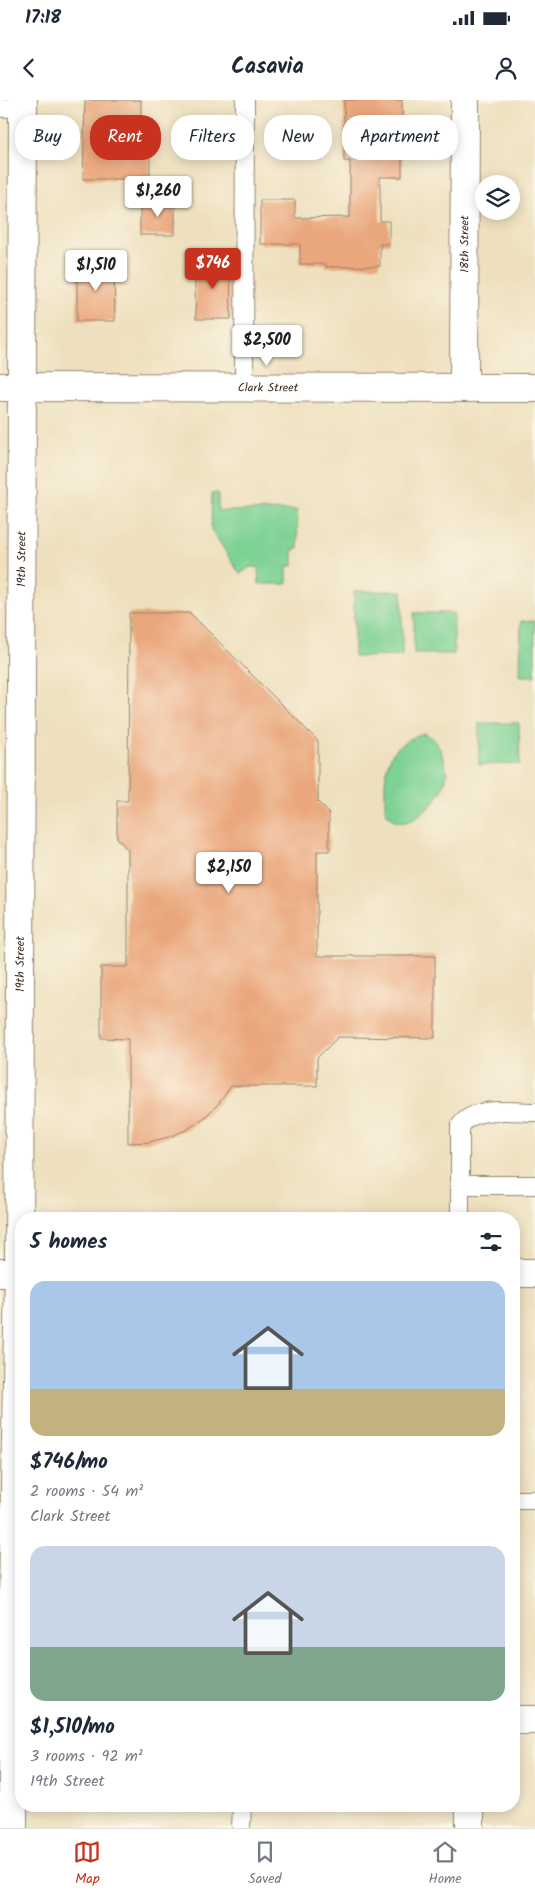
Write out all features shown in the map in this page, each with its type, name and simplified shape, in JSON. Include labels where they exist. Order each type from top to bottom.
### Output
[{"type":"main road","name":"18th Street","points":[[464,388],[465,100]]},
{"type":"main road","name":"19th Street","points":[[13,1828],[6,1599],[13,1273],[11,387],[15,105]]},
{"type":"main road","name":"Clark Street","points":[[11,387],[535,388]]},
{"type":"main road","points":[[520,1273],[535,1273]]},
{"type":"main road","points":[[520,1720],[535,1720]]},
{"type":"main road","points":[[470,1812],[470,1828]]},
{"type":"lane","points":[[244,100],[244,388]]},
{"type":"lane","points":[[460,1212],[460,1126],[464,1120],[483,1112],[535,1112]]},
{"type":"lane","points":[[460,1185],[535,1185]]},
{"type":"lane","points":[[520,1500],[535,1500]]},
{"type":"lane","points":[[241,1828],[242,1812]]},
{"type":"green space","points":[[212,493],[218,493],[218,511],[297,510],[298,548],[293,549],[293,566],[287,566],[287,584],[259,584],[258,567],[250,567],[240,574],[211,529]]},
{"type":"green space","points":[[354,591],[402,591],[402,656],[354,657]]},
{"type":"green space","points":[[414,613],[454,613],[454,654],[414,654]]},
{"type":"green space","points":[[521,621],[535,621],[535,676],[520,676]]},
{"type":"green space","points":[[479,723],[519,723],[520,764],[479,765]]},
{"type":"green space","points":[[423,733],[435,740],[442,755],[446,772],[444,786],[440,794],[420,815],[412,820],[397,822],[389,816],[385,808],[386,771],[393,753],[410,739]]},
{"type":"building","points":[[85,100],[141,100],[141,115],[90,115],[90,160],[150,160],[150,179],[83,179]]},
{"type":"building","points":[[344,100],[402,100],[402,115],[344,115]]},
{"type":"building","points":[[402,160],[402,177],[380,177],[380,221],[389,221],[389,244],[380,244],[380,266],[326,267],[326,264],[300,264],[300,244],[260,244],[260,200],[295,200],[295,218],[350,217],[350,161],[344,161]]},
{"type":"building","points":[[140,200],[175,200],[175,235],[140,235]]},
{"type":"building","points":[[82,262],[114,262],[115,321],[77,321],[77,269],[82,269]]},
{"type":"building","points":[[194,262],[230,262],[231,319],[196,319]]},
{"type":"building","points":[[129,613],[190,613],[318,741],[318,802],[329,813],[329,851],[317,851],[317,956],[435,956],[435,1038],[338,1037],[317,1058],[317,1086],[231,1086],[219,1103],[205,1117],[188,1129],[169,1137],[149,1142],[128,1143],[128,1039],[101,1038],[101,967],[128,967],[128,850],[117,838],[117,801],[128,801]]}]
